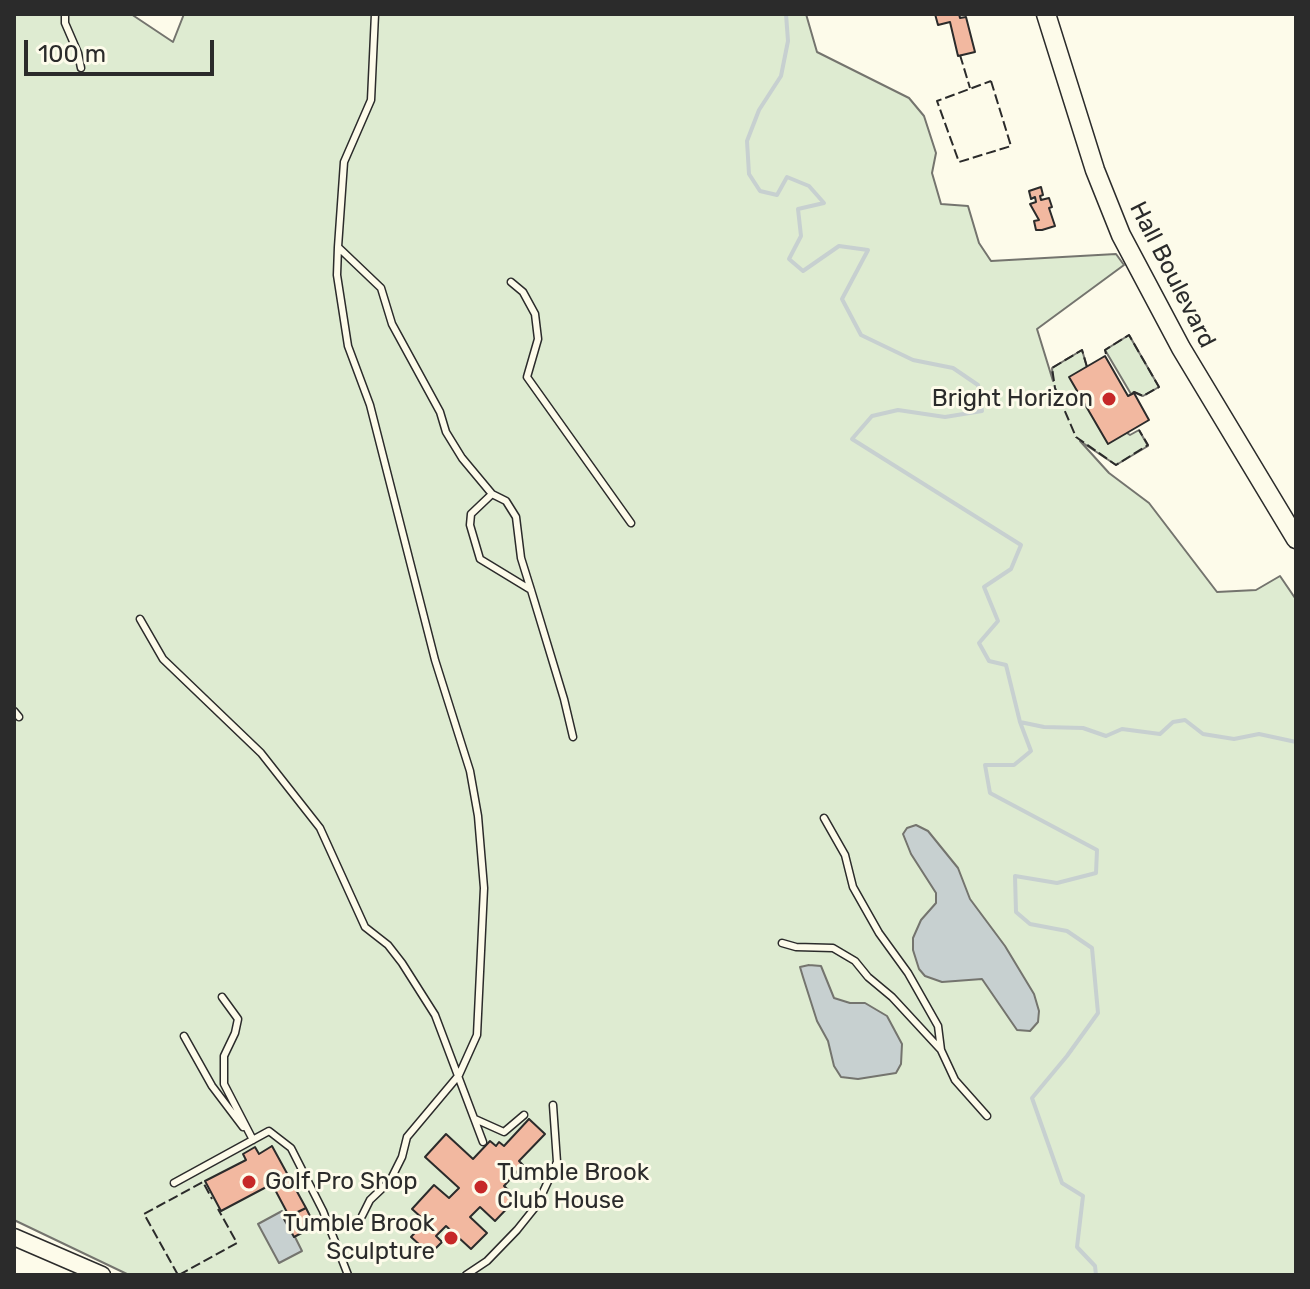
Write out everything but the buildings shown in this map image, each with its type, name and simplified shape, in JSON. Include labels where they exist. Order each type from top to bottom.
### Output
[{"type":"main road","name":"Hall Boulevard","points":[[1046,14],[1095,170],[1121,235],[1181,348],[1296,539]]},
{"type":"main road","points":[[14,1237],[102,1275]]},
{"type":"lane","points":[[65,14],[65,23],[81,68]]},
{"type":"lane","points":[[362,1216],[370,1200],[390,1181],[402,1157],[407,1137],[459,1075],[477,1035],[484,888],[478,816],[470,771],[435,660],[370,405],[348,346],[337,275],[344,162],[371,100],[375,14]]},
{"type":"lane","points":[[338,247],[381,288],[392,324],[440,412],[446,432],[462,458],[492,494],[506,501],[516,517],[521,558],[573,737]]},
{"type":"lane","points":[[511,282],[523,292],[535,314],[538,339],[527,377],[631,523]]},
{"type":"lane","points":[[492,494],[471,514],[470,525],[480,559],[531,590]]},
{"type":"lane","points":[[140,619],[163,659],[261,753],[320,828],[365,927],[388,945],[435,1015],[483,1142]]},
{"type":"lane","points":[[824,818],[845,855],[853,887],[938,1026],[941,1050]]},
{"type":"lane","points":[[782,943],[796,947],[833,948],[855,961],[941,1050],[955,1080],[987,1116]]},
{"type":"lane","points":[[222,997],[238,1019],[224,1056],[224,1084],[253,1140]]},
{"type":"lane","points":[[184,1036],[212,1086],[253,1140]]},
{"type":"lane","points":[[466,1275],[487,1261],[537,1205],[557,1162],[553,1105]]},
{"type":"lane","points":[[475,1119],[504,1132],[524,1115]]},
{"type":"lane","points":[[174,1183],[269,1131],[291,1148],[323,1211],[348,1275]]},
{"type":"green space","points":[[14,14],[131,14],[173,42],[184,14],[806,14],[817,52],[909,98],[924,116],[936,153],[932,173],[941,204],[968,206],[979,243],[991,261],[1116,254],[1124,265],[1037,329],[1053,381],[1052,368],[1082,350],[1087,367],[1127,433],[1130,435],[1139,430],[1148,446],[1116,465],[1080,441],[1109,473],[1149,503],[1217,592],[1256,590],[1280,576],[1295,598],[1296,1275],[129,1275],[14,1220]]},
{"type":"green space","points":[[1129,335],[1159,387],[1143,396],[1134,392],[1131,394],[1105,350]]},
{"type":"shaded area","points":[[916,825],[928,831],[958,868],[970,899],[1005,946],[1034,994],[1039,1011],[1038,1022],[1030,1031],[1017,1030],[982,979],[942,982],[925,976],[919,969],[913,938],[921,920],[936,903],[936,893],[911,854],[903,834],[907,828]]},
{"type":"shaded area","points":[[821,966],[834,998],[865,1003],[887,1016],[902,1044],[901,1064],[896,1073],[858,1079],[841,1077],[817,1021],[800,967]]},
{"type":"shaded area","points":[[282,1211],[302,1251],[279,1263],[258,1224]]},
{"type":"waterway","points":[[786,14],[788,41],[781,76],[759,110],[747,141],[749,174],[760,191],[777,195],[787,177],[809,186],[824,203],[798,209],[801,236],[789,259],[803,271],[839,246],[868,250],[842,299],[861,335],[913,360],[953,368],[978,385],[982,411],[945,417],[898,410],[872,416],[852,439],[1021,545],[1011,569],[984,587],[998,621],[979,643],[989,661],[1006,665],[1020,722],[1031,751],[1014,765],[985,765],[990,793],[1097,850],[1096,873],[1057,883],[1015,876],[1016,912],[1030,924],[1067,931],[1092,948],[1098,1013],[1032,1098],[1062,1183],[1083,1196],[1077,1247],[1095,1266],[1096,1275]]},
{"type":"waterway","points":[[1020,722],[1044,727],[1083,728],[1106,736],[1122,729],[1160,734],[1173,722],[1185,720],[1203,734],[1234,739],[1259,734],[1296,742]]},
{"type":"fence","points":[[960,55],[970,88]]},
{"type":"fence","points":[[991,81],[1011,146],[959,162],[937,101],[991,81]]},
{"type":"fence","points":[[1106,354],[1105,350],[1129,335],[1159,387],[1143,396],[1134,392],[1131,394]]},
{"type":"fence","points":[[1087,367],[1082,350],[1052,368],[1055,388],[1076,437],[1116,465],[1148,445],[1139,430]]},
{"type":"fence","points":[[178,1275],[144,1214],[203,1182],[212,1199]]},
{"type":"fence","points":[[179,1275],[237,1243],[218,1209]]},
{"type":"place","name":"Bright Horizon","points":[[1109,399]]},
{"type":"place","name":"Golf Pro Shop","points":[[249,1182]]},
{"type":"place","name":"Tumble Brook Club House","points":[[481,1187]]},
{"type":"place","name":"Tumble Brook Sculpture","points":[[451,1238]]}]
